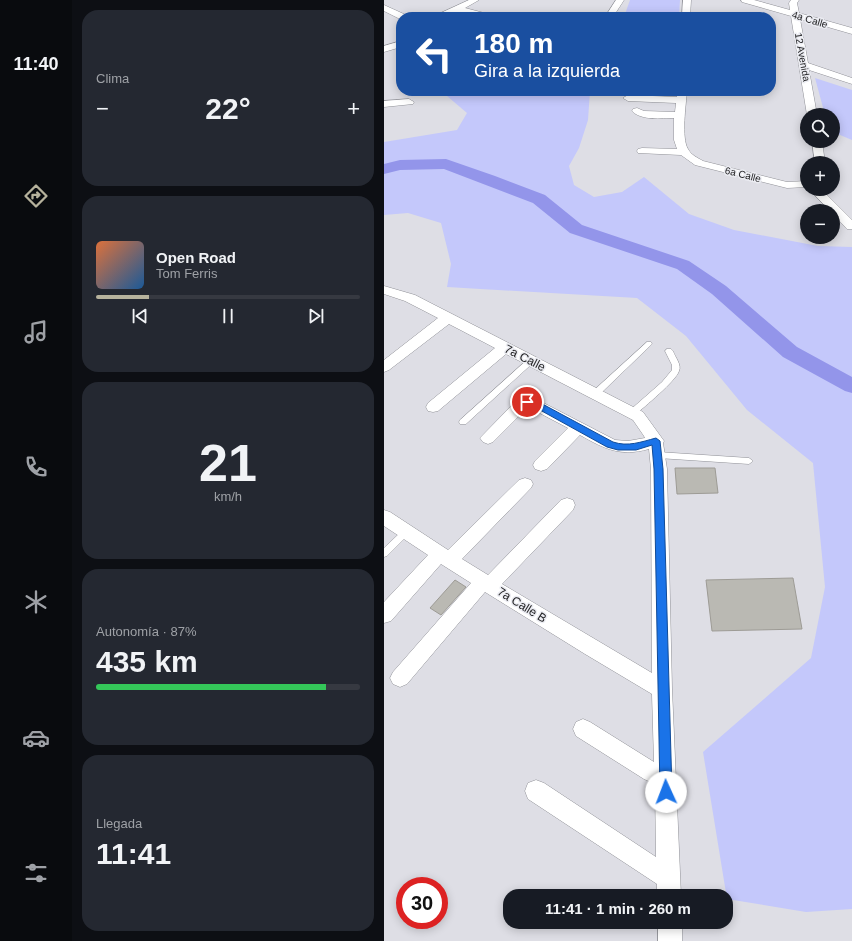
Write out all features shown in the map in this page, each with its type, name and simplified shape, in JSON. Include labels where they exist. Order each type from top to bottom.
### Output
[{"type":"street","points":[[450,12],[475,0]]},
{"type":"street","points":[[612,12],[620,0]]},
{"type":"street","points":[[686,12],[687,0]]},
{"type":"street","name":"4a Calle","points":[[745,0],[852,31]]},
{"type":"street","name":"12 Avenida","points":[[796,0],[793,3],[811,108]]},
{"type":"street","points":[[384,8],[396,14]]},
{"type":"street","points":[[458,9],[470,12]]},
{"type":"street","points":[[384,49],[396,45]]},
{"type":"street","points":[[804,65],[852,81]]},
{"type":"street","points":[[628,98],[664,96]]},
{"type":"street","points":[[682,96],[679,143],[684,152]]},
{"type":"street","points":[[384,104],[409,102]]},
{"type":"street","points":[[637,111],[642,114],[681,115]]},
{"type":"street","points":[[642,151],[684,152]]},
{"type":"street","name":"6a Calle","points":[[684,152],[699,164],[787,185],[800,184]]},
{"type":"street","points":[[822,196],[851,226]]},
{"type":"street","name":"7a Calle","points":[[384,290],[410,298],[638,416],[648,428],[657,448]]},
{"type":"street","points":[[384,367],[447,318]]},
{"type":"street","points":[[433,407],[505,347]]},
{"type":"street","points":[[488,438],[523,403],[532,402],[610,444],[621,448],[657,448],[662,689],[669,887]]},
{"type":"street","points":[[541,465],[579,427]]},
{"type":"street","points":[[384,615],[445,556],[525,484]]},
{"type":"street","points":[[400,678],[487,583],[567,505]]},
{"type":"street","name":"7a Calle B","points":[[384,517],[487,583],[620,665],[662,689]]},
{"type":"street","points":[[583,729],[651,772],[665,777]]},
{"type":"street","points":[[536,791],[669,887]]},
{"type":"street","points":[[670,929],[670,941]]},
{"type":"lane","points":[[596,394],[649,344]]},
{"type":"lane","points":[[632,413],[665,384],[676,371],[676,365],[669,351]]},
{"type":"lane","points":[[463,422],[531,361]]},
{"type":"lane","points":[[657,448],[749,461]]},
{"type":"lane","points":[[384,553],[406,532]]},
{"type":"shaded area","points":[[630,0],[680,0],[679,12],[626,12]]},
{"type":"shaded area","points":[[815,78],[852,90],[852,140],[840,135],[840,108],[823,108]]},
{"type":"shaded area","points":[[447,96],[590,96],[588,120],[579,148],[569,166],[574,185],[594,197],[622,192],[644,177],[689,214],[734,230],[800,243],[800,244],[852,247],[852,909],[806,912],[733,900],[733,889],[725,889],[703,752],[811,658],[825,587],[813,463],[747,410],[686,336],[637,298],[447,287],[451,264],[441,223],[408,213],[384,215],[384,142],[457,130],[467,113]]},
{"type":"building","points":[[675,468],[715,468],[718,493],[677,494]]},
{"type":"building","points":[[793,578],[802,629],[712,631],[706,580]]},
{"type":"building","points":[[455,580],[466,587],[441,615],[430,608]]},
{"type":"waterway","points":[[384,169],[400,165],[446,164],[539,199],[576,229],[683,265],[719,290],[790,352],[852,386]]},
{"type":"route","points":[[527,402],[532,402],[610,444],[621,448],[636,447],[656,441],[659,469],[662,689],[666,792]]}]
